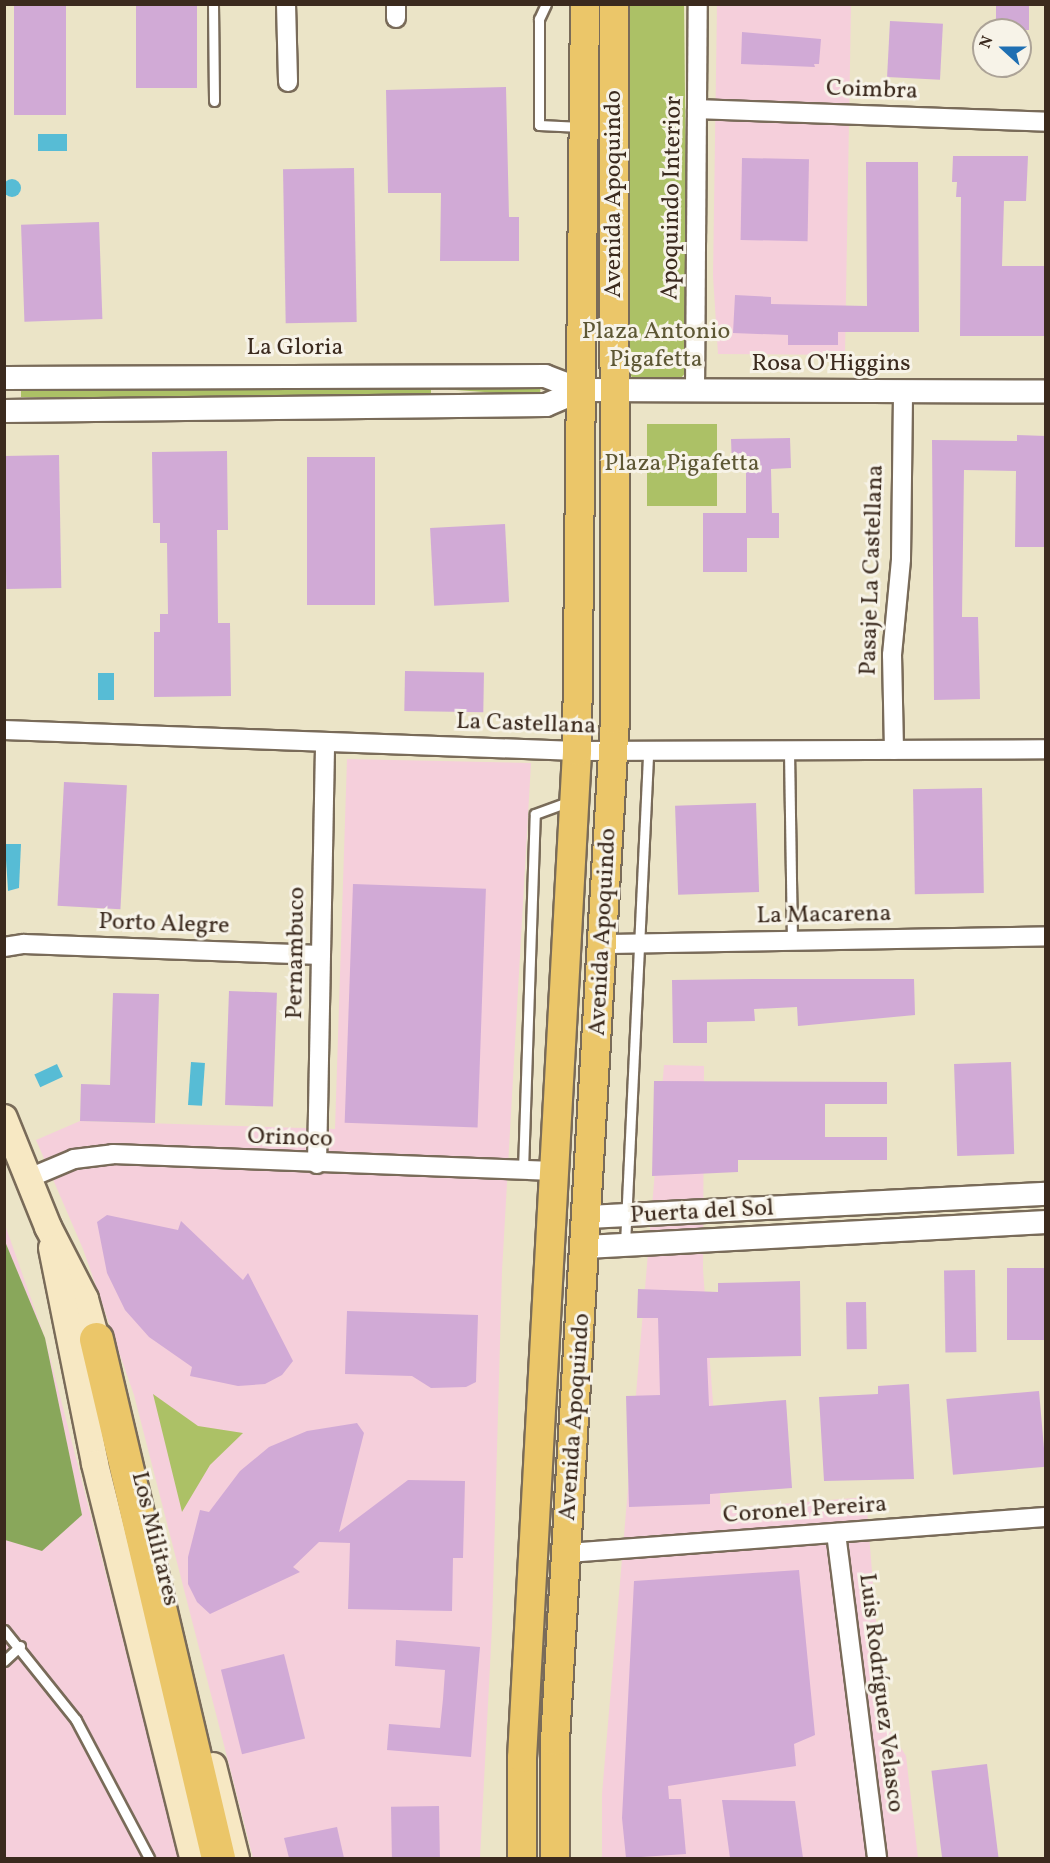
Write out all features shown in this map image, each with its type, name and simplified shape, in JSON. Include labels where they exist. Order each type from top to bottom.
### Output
[{"type":"highway","points":[[96,1338],[218,1858]]},
{"type":"main road","name":"Avenida Apoquindo","points":[[522,1858],[522,1758],[577,751],[585,4]]},
{"type":"main road","name":"Avenida Apoquindo","points":[[555,1858],[555,1741],[588,1217],[613,752],[617,391],[614,4]]},
{"type":"main road","name":"Los Militares","points":[[4,1118],[48,1227],[85,1299],[134,1458],[236,1858]]},
{"type":"main road","name":"Los Militares","points":[[48,1227],[60,1306],[95,1464],[193,1858]]},
{"type":"street","points":[[286,4],[288,82]]},
{"type":"street","name":"Apoquindo Interior","points":[[695,391],[698,4]]},
{"type":"street","name":"Coimbra","points":[[698,109],[1046,122]]},
{"type":"street","name":"La Gloria","points":[[8,378],[545,376],[581,390],[617,391]]},
{"type":"street","points":[[438,405],[445,392],[440,377]]},
{"type":"street","points":[[8,378],[8,411]]},
{"type":"street","name":"La Gloria","points":[[8,411],[546,405],[581,390]]},
{"type":"street","name":"Rosa O'Higgins","points":[[617,391],[1046,392]]},
{"type":"street","name":"Pasaje La Castellana","points":[[894,750],[892,655],[901,560],[903,392]]},
{"type":"street","name":"La Castellana","points":[[4,730],[613,752],[1046,749]]},
{"type":"street","name":"Pernambuco","points":[[317,1164],[326,743]]},
{"type":"street","name":"La Macarena","points":[[604,944],[1046,936]]},
{"type":"street","name":"Porto Alegre","points":[[4,946],[31,944],[321,955]]},
{"type":"street","name":"Orinoco","points":[[29,1178],[55,1165],[93,1155],[554,1171]]},
{"type":"street","name":"Puerta del Sol","points":[[588,1217],[1046,1194]]},
{"type":"street","points":[[998,1196],[999,1225]]},
{"type":"street","points":[[820,1205],[821,1234]]},
{"type":"street","name":"Puerta del Sol","points":[[586,1247],[1046,1222]]},
{"type":"street","name":"Coronel Pereira","points":[[567,1553],[1046,1517]]},
{"type":"street","name":"Luis Rodríguez Velasco","points":[[836,1533],[877,1858]]},
{"type":"lane","points":[[213,4],[214,101]]},
{"type":"lane","points":[[546,4],[539,19],[539,125],[584,128]]},
{"type":"lane","points":[[625,1244],[641,943],[648,751]]},
{"type":"lane","points":[[789,751],[792,940]]},
{"type":"lane","points":[[523,1170],[535,814],[575,799]]},
{"type":"lane","points":[[4,1630],[20,1646],[76,1720],[149,1858]]},
{"type":"lane","points":[[4,1661],[20,1646]]},
{"type":"shaded area","points":[[717,5],[851,5],[845,355],[718,354],[713,276]]},
{"type":"shaded area","points":[[347,759],[531,763],[502,1271],[492,1627],[480,1858],[253,1858],[134,1395],[83,1249],[36,1140],[80,1121],[335,1129]]},
{"type":"shaded area","points":[[664,1065],[704,1066],[703,1270],[721,1509],[866,1497],[884,1721],[906,1756],[918,1858],[602,1858],[602,1794]]},
{"type":"shaded area","points":[[4,1222],[45,1338],[179,1858],[5,1858]]},
{"type":"green space","name":"Plaza Antonio Pigafetta","points":[[624,5],[684,5],[688,370],[680,379],[634,379],[625,370]]},
{"type":"green space","points":[[449,375],[541,381],[540,396],[448,390]]},
{"type":"green space","points":[[21,383],[431,383],[431,397],[21,397]]},
{"type":"green space","name":"Plaza Pigafetta","points":[[647,424],[717,424],[717,506],[647,506]]},
{"type":"green space","points":[[4,1239],[45,1338],[82,1515],[42,1551],[5,1540]]},
{"type":"green space","points":[[153,1394],[198,1426],[243,1433],[210,1465],[182,1512]]},
{"type":"water","points":[[38,134],[67,134],[67,151],[38,151]]},
{"type":"water","points":[[8,179],[16,179],[21,184],[19,195],[8,197],[3,192],[3,184]]},
{"type":"water","points":[[98,673],[114,673],[114,700],[98,700]]},
{"type":"water","points":[[5,844],[21,844],[19,888],[8,891]]},
{"type":"water","points":[[191,1062],[205,1063],[202,1106],[188,1105]]},
{"type":"water","points":[[57,1064],[63,1077],[40,1087],[34,1075]]},
{"type":"building","points":[[14,4],[66,4],[66,115],[14,115]]},
{"type":"building","points":[[136,4],[197,4],[197,88],[136,88]]},
{"type":"building","points":[[996,4],[1029,4],[1029,18],[996,18]]},
{"type":"building","points":[[890,21],[943,24],[940,80],[887,77]]},
{"type":"building","points":[[742,32],[821,39],[819,64],[814,64],[815,67],[741,64]]},
{"type":"building","points":[[506,87],[509,217],[519,217],[519,261],[440,261],[441,193],[388,193],[386,90]]},
{"type":"building","points":[[953,156],[1028,156],[1026,201],[1004,201],[1002,266],[1046,266],[1046,336],[960,336],[961,197],[956,197],[957,182],[952,182]]},
{"type":"building","points":[[742,158],[809,159],[808,241],[741,240]]},
{"type":"building","points":[[866,162],[918,162],[919,332],[838,332],[838,345],[788,345],[788,335],[733,333],[735,295],[771,297],[771,304],[867,306]]},
{"type":"building","points":[[354,168],[357,322],[286,323],[283,169]]},
{"type":"building","points":[[99,222],[102,319],[24,322],[21,225]]},
{"type":"building","points":[[1017,435],[1046,436],[1046,547],[1015,547],[1016,471],[964,470],[962,617],[978,617],[980,699],[934,700],[932,440],[1017,441]]},
{"type":"building","points":[[790,438],[791,468],[771,469],[772,513],[779,513],[779,538],[747,538],[747,572],[703,572],[703,513],[746,513],[746,467],[732,467],[731,439]]},
{"type":"building","points":[[227,451],[228,530],[217,530],[218,623],[230,623],[231,696],[154,697],[154,632],[160,632],[160,614],[168,614],[167,543],[160,543],[160,523],[153,523],[152,452]]},
{"type":"building","points":[[59,455],[61,588],[6,589],[4,456]]},
{"type":"building","points":[[307,457],[375,457],[375,605],[307,605]]},
{"type":"building","points":[[505,524],[509,602],[434,606],[430,528]]},
{"type":"building","points":[[405,671],[484,672],[483,712],[404,711]]},
{"type":"building","points":[[64,782],[127,785],[120,909],[58,906]]},
{"type":"building","points":[[982,788],[984,893],[915,894],[913,789]]},
{"type":"building","points":[[756,803],[759,892],[678,895],[675,806]]},
{"type":"building","points":[[353,884],[486,889],[478,1127],[345,1123]]},
{"type":"building","points":[[914,979],[915,1015],[798,1026],[797,1007],[754,1009],[755,1021],[707,1022],[707,1043],[673,1043],[672,980]]},
{"type":"building","points":[[229,991],[277,993],[273,1107],[225,1105]]},
{"type":"building","points":[[113,993],[159,994],[155,1123],[80,1121],[81,1084],[110,1085]]},
{"type":"building","points":[[1011,1062],[1014,1154],[957,1156],[954,1064]]},
{"type":"building","points":[[654,1081],[887,1082],[887,1104],[825,1104],[825,1137],[887,1137],[887,1160],[738,1160],[738,1172],[652,1176]]},
{"type":"building","points":[[107,1215],[178,1230],[181,1221],[243,1280],[248,1273],[293,1361],[282,1375],[265,1384],[238,1386],[190,1376],[192,1367],[149,1337],[125,1310],[107,1273],[97,1222]]},
{"type":"building","points":[[1007,1268],[1046,1268],[1046,1340],[1007,1340]]},
{"type":"building","points":[[975,1270],[976,1352],[945,1353],[944,1271]]},
{"type":"building","points":[[800,1281],[801,1356],[707,1358],[709,1406],[786,1400],[792,1488],[710,1494],[710,1504],[629,1507],[626,1396],[660,1395],[658,1318],[637,1318],[638,1289],[718,1292],[718,1283]]},
{"type":"building","points":[[846,1302],[866,1302],[867,1349],[847,1349]]},
{"type":"building","points":[[347,1311],[478,1315],[476,1382],[466,1387],[431,1388],[412,1376],[345,1374]]},
{"type":"building","points":[[909,1384],[914,1479],[824,1481],[819,1397],[878,1394],[878,1386]]},
{"type":"building","points":[[1039,1391],[1046,1467],[953,1475],[946,1399]]},
{"type":"building","points":[[357,1423],[364,1433],[339,1532],[408,1480],[465,1481],[463,1558],[453,1558],[452,1611],[348,1609],[350,1543],[319,1542],[293,1567],[300,1572],[210,1614],[197,1602],[188,1584],[188,1557],[200,1510],[209,1512],[240,1471],[269,1447],[307,1431]]},
{"type":"building","points":[[799,1570],[815,1735],[794,1744],[796,1766],[668,1786],[669,1799],[681,1799],[686,1854],[626,1858],[622,1818],[634,1581]]},
{"type":"building","points":[[396,1640],[480,1647],[471,1757],[387,1750],[389,1724],[440,1728],[443,1699],[445,1670],[395,1666]]},
{"type":"building","points":[[284,1654],[305,1738],[242,1754],[221,1670]]},
{"type":"building","points":[[987,1764],[999,1858],[942,1858],[931,1771]]},
{"type":"building","points":[[722,1800],[795,1801],[803,1858],[730,1858]]},
{"type":"building","points":[[439,1806],[440,1858],[392,1858],[391,1807]]},
{"type":"building","points":[[337,1827],[344,1858],[289,1858],[284,1838]]}]
